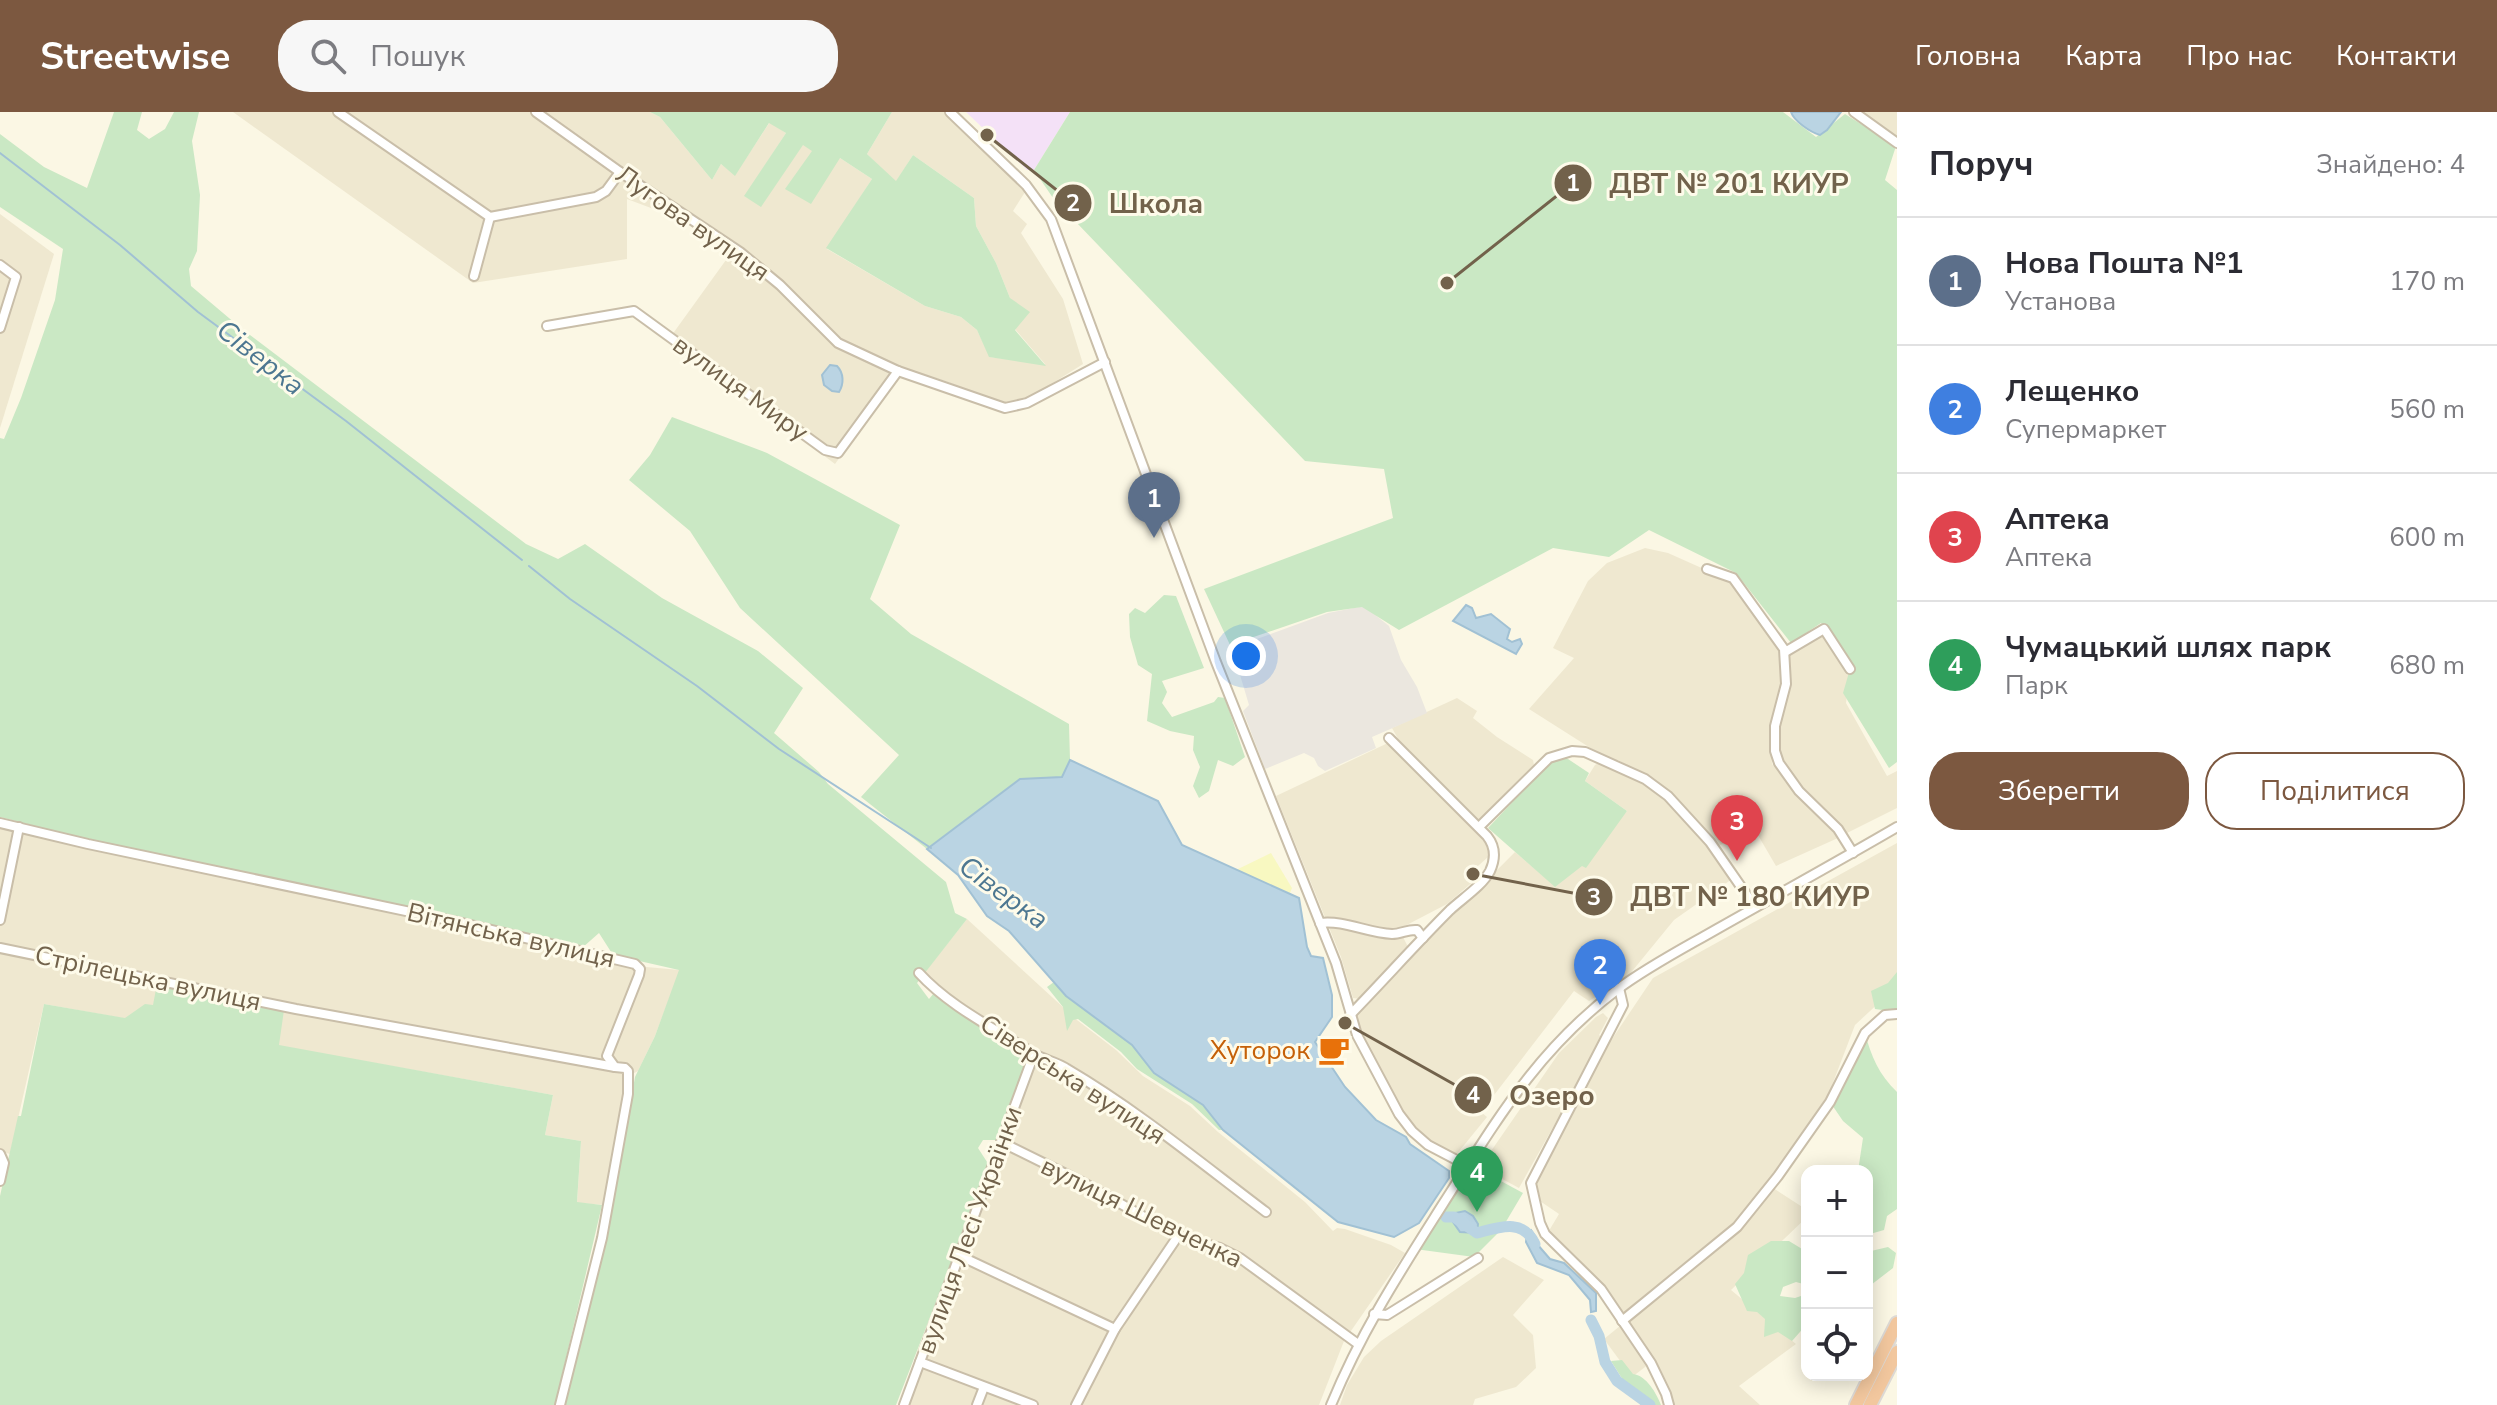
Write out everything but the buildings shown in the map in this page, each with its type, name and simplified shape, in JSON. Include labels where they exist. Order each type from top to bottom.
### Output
[{"type":"highway","points":[[1856,1405],[1897,1323]]},
{"type":"highway","points":[[1870,1405],[1897,1352]]},
{"type":"street","points":[[338,112],[490,217],[596,197],[613,183],[620,172]]},
{"type":"street","name":"Лугова вулиця","points":[[536,112],[740,252],[780,285],[838,343],[898,371],[1005,408],[1027,403],[1105,362]]},
{"type":"street","points":[[950,112],[1026,185],[1051,219],[1204,630],[1336,963],[1360,1042],[1404,1122],[1428,1145],[1468,1166]]},
{"type":"street","points":[[1854,112],[1867,116],[1897,143]]},
{"type":"street","points":[[474,276],[490,217]]},
{"type":"street","points":[[0,265],[16,277],[0,328]]},
{"type":"street","name":"вулиця Миру","points":[[547,326],[634,311],[825,450],[838,453],[898,371]]},
{"type":"street","points":[[1707,569],[1733,578],[1785,652],[1786,684],[1775,726],[1775,749],[1779,763],[1799,791],[1838,829],[1853,853]]},
{"type":"street","points":[[1785,652],[1824,629],[1850,669]]},
{"type":"street","points":[[1350,1015],[1484,879],[1491,869],[1494,856],[1493,846],[1479,827],[1389,738]]},
{"type":"street","points":[[1479,827],[1549,758],[1572,751],[1585,752],[1645,779],[1668,796],[1710,842],[1755,907]]},
{"type":"street","points":[[0,823],[19,827],[0,920]]},
{"type":"street","name":"Вітянська вулиця","points":[[19,827],[635,964],[640,969],[607,1056],[615,1067],[628,1071],[628,1094],[602,1238],[560,1405]]},
{"type":"street","points":[[1331,1405],[1374,1314],[1504,1109],[1539,1061],[1568,1031],[1648,968],[1897,827]]},
{"type":"street","points":[[1320,923],[1334,922],[1394,934],[1417,930],[1423,938]]},
{"type":"street","name":"Стрілецька вулиця","points":[[0,948],[296,1009],[615,1067]]},
{"type":"street","name":"Сіверська вулиця","points":[[919,973],[984,1023],[1034,1054],[1065,1067],[1125,1107],[1266,1212]]},
{"type":"street","points":[[1619,988],[1623,1005],[1531,1183],[1545,1234],[1594,1280],[1651,1363],[1669,1405]]},
{"type":"street","points":[[1622,1321],[1737,1227],[1778,1176],[1830,1102],[1865,1033],[1885,1015],[1897,1014]]},
{"type":"street","name":"вулиця Лесі Українки","points":[[904,1405],[1034,1054]]},
{"type":"street","name":"вулиця Шевченка","points":[[1001,1142],[1082,1182],[1178,1236],[1220,1248],[1240,1258],[1358,1344]]},
{"type":"street","points":[[0,1154],[4,1163],[0,1181]]},
{"type":"street","points":[[1076,1405],[1115,1329],[1178,1236]]},
{"type":"street","points":[[958,1255],[1115,1329]]},
{"type":"street","points":[[1374,1314],[1387,1315],[1478,1258]]},
{"type":"street","points":[[920,1362],[1033,1405]]},
{"type":"street","points":[[977,1405],[984,1387]]},
{"type":"shaded area","points":[[114,112],[142,112],[137,130],[149,139],[165,129],[174,112],[199,112],[192,141],[200,195],[197,251],[189,269],[191,286],[242,329],[526,544],[558,559],[585,544],[662,598],[758,651],[803,688],[774,733],[819,772],[828,784],[946,882],[955,913],[967,919],[917,983],[929,999],[934,993],[1025,1049],[1031,1062],[999,1140],[983,1140],[978,1148],[989,1165],[896,1405],[559,1405],[615,1191],[635,1077],[655,1036],[679,970],[613,955],[599,933],[582,948],[0,817],[0,438],[4,439],[21,398],[55,300],[63,249],[0,207],[0,134],[44,167],[87,188]]},
{"type":"shaded area","points":[[233,112],[650,112],[660,117],[712,180],[721,164],[735,175],[770,122],[786,133],[745,196],[761,206],[803,144],[840,158],[872,179],[827,249],[925,306],[961,317],[977,330],[990,357],[1045,364],[1015,329],[1010,298],[976,226],[974,198],[913,155],[896,182],[867,154],[892,112],[957,112],[1024,176],[1025,192],[1013,211],[1027,224],[1021,233],[1063,299],[1083,364],[1026,400],[1012,404],[1001,404],[905,368],[835,464],[669,339],[731,253],[683,220],[627,199],[627,259],[473,283]]},
{"type":"shaded area","points":[[650,112],[892,112],[867,154],[896,181],[913,155],[974,198],[976,226],[1010,298],[1030,312],[1015,330],[1046,366],[989,357],[977,330],[961,317],[925,306],[826,248],[872,179],[840,158],[811,204],[785,189],[812,151],[803,145],[761,207],[744,196],[786,133],[769,123],[735,176],[721,164],[712,180],[660,117]]},
{"type":"shaded area","points":[[966,112],[1070,112],[1034,170],[1027,170]]},
{"type":"shaded area","points":[[1070,112],[1783,112],[1816,137],[1845,114],[1896,146],[1885,180],[1897,190],[1897,762],[1889,768],[1843,693],[1852,662],[1821,623],[1791,643],[1736,573],[1649,530],[1609,557],[1553,548],[1399,630],[1362,607],[1327,612],[1230,645],[1204,589],[1393,518],[1384,469],[1305,461],[1053,198],[1034,170]]},
{"type":"shaded area","points":[[1848,112],[1897,112],[1897,143],[1858,119]]},
{"type":"shaded area","points":[[0,214],[54,254],[0,428]]},
{"type":"shaded area","points":[[672,417],[767,453],[900,525],[870,599],[911,634],[1069,724],[1070,760],[1062,777],[1020,779],[927,849],[861,797],[899,755],[740,608],[690,531],[629,480],[650,455]]},
{"type":"shaded area","points":[[1645,548],[1668,553],[1733,582],[1780,649],[1782,686],[1770,725],[1772,764],[1825,818],[1838,838],[1776,866],[1755,830],[1746,837],[1741,832],[1716,848],[1654,782],[1618,760],[1616,763],[1603,756],[1529,709],[1574,658],[1553,648],[1588,581],[1607,563]]},
{"type":"shaded area","points":[[1164,595],[1176,596],[1204,668],[1162,681],[1167,692],[1162,703],[1172,717],[1214,702],[1218,697],[1225,698],[1245,757],[1233,766],[1218,760],[1209,791],[1199,798],[1193,786],[1200,767],[1193,750],[1194,736],[1170,731],[1147,721],[1152,674],[1138,665],[1130,637],[1129,614],[1135,608],[1145,613]]},
{"type":"shaded area","points":[[1364,606],[1389,626],[1401,660],[1417,687],[1427,713],[1372,737],[1376,748],[1325,771],[1314,758],[1304,753],[1265,769],[1243,711],[1249,705],[1232,648],[1328,613]]},
{"type":"shaded area","points":[[1824,631],[1850,674],[1846,703],[1887,776],[1897,771],[1897,808],[1843,835],[1783,767],[1777,746],[1777,724],[1789,652]]},
{"type":"shaded area","points":[[1457,698],[1477,711],[1473,718],[1533,760],[1534,765],[1482,819],[1473,820],[1402,746],[1392,728]]},
{"type":"shaded area","points":[[1390,742],[1489,847],[1488,857],[1470,873],[1476,879],[1447,904],[1399,929],[1408,947],[1361,999],[1353,998],[1341,957],[1276,796]]},
{"type":"shaded area","points":[[1565,757],[1589,773],[1585,781],[1627,811],[1586,868],[1582,866],[1555,887],[1488,828],[1550,762]]},
{"type":"shaded area","points":[[1602,761],[1645,782],[1658,793],[1718,856],[1732,879],[1674,920],[1629,975],[1589,1001],[1574,991],[1481,1112],[1487,1117],[1456,1155],[1420,1135],[1405,1117],[1361,1038],[1353,1015],[1515,852],[1555,886],[1627,811],[1585,781],[1595,765]]},
{"type":"shaded area","points":[[0,827],[423,917],[635,966],[680,970],[638,1071],[625,1078],[606,1205],[577,1203],[581,1141],[545,1135],[553,1095],[44,1004],[10,1154],[0,1151]]},
{"type":"shaded area","points":[[1897,843],[1897,986],[1855,1025],[1829,1093],[1767,1184],[1801,1206],[1801,1223],[1731,1290],[1796,1344],[1739,1386],[1760,1405],[1672,1405],[1602,1282],[1547,1234],[1559,1214],[1537,1199],[1534,1184],[1610,1042],[1653,978]]},
{"type":"shaded area","points":[[967,919],[1077,1020],[1143,1076],[1190,1106],[1305,1202],[1333,1231],[1345,1229],[1405,1253],[1344,1341],[1319,1405],[905,1405],[1034,1056],[923,974]]},
{"type":"shaded area","points":[[1897,972],[1897,1012],[1875,1009],[1871,991],[1888,983]]},
{"type":"shaded area","points":[[1054,982],[1066,996],[1132,1045],[1154,1073],[1203,1105],[1223,1130],[1219,1130],[1192,1104],[1137,1069],[1121,1052],[1078,1019],[1073,1020],[1067,1031],[1063,1007],[1047,987]]},
{"type":"shaded area","points":[[157,984],[284,1010],[279,1045],[553,1095],[545,1135],[581,1141],[577,1202],[602,1205],[555,1405],[0,1405],[0,1196],[18,1116],[21,1116],[44,1004],[125,1018],[145,1004],[153,1005]]},
{"type":"shaded area","points":[[1603,1013],[1608,1018],[1599,1035],[1603,1038],[1519,1188],[1480,1167],[1559,1053]]},
{"type":"shaded area","points":[[1865,1033],[1876,1065],[1897,1092],[1897,1209],[1887,1216],[1884,1230],[1873,1233],[1873,1165],[1859,1165],[1863,1138],[1843,1121],[1830,1102]]},
{"type":"shaded area","points":[[1475,1167],[1523,1193],[1501,1230],[1474,1257],[1415,1249]]},
{"type":"shaded area","points":[[1771,1241],[1789,1241],[1801,1248],[1801,1283],[1783,1287],[1780,1296],[1801,1296],[1801,1331],[1792,1341],[1778,1332],[1764,1337],[1765,1319],[1757,1312],[1747,1311],[1735,1284],[1744,1273],[1748,1255]]},
{"type":"shaded area","points":[[1888,1247],[1896,1253],[1893,1268],[1873,1283],[1873,1251]]},
{"type":"shaded area","points":[[1503,1257],[1544,1280],[1513,1315],[1533,1335],[1536,1368],[1516,1387],[1475,1399],[1473,1405],[1340,1405],[1347,1385],[1364,1357],[1381,1341]]},
{"type":"shaded area","points":[[1620,1326],[1649,1364],[1632,1377],[1604,1339]]},
{"type":"shaded area","points":[[1622,1360],[1633,1374],[1650,1386],[1661,1405],[1640,1405],[1638,1392],[1623,1380],[1611,1361]]},
{"type":"sand","points":[[1271,853],[1292,888],[1290,893],[1236,870]]},
{"type":"water","points":[[1791,112],[1841,112],[1820,135],[1803,126]]},
{"type":"water","points":[[830,365],[837,366],[841,372],[839,392],[824,385],[822,375]]},
{"type":"water","points":[[1466,605],[1472,608],[1476,618],[1491,614],[1510,629],[1507,639],[1512,642],[1520,639],[1522,644],[1516,654],[1453,621]]},
{"type":"water","points":[[1070,760],[1158,801],[1182,845],[1299,898],[1307,947],[1311,956],[1323,958],[1332,995],[1332,1017],[1315,1042],[1345,1087],[1376,1120],[1406,1137],[1410,1144],[1449,1171],[1449,1178],[1419,1223],[1394,1237],[1338,1222],[1223,1130],[1203,1105],[1154,1073],[1132,1045],[1066,996],[1009,931],[987,916],[958,875],[927,849],[1020,779],[1062,777]]},
{"type":"water","points":[[1465,1211],[1478,1224],[1477,1233],[1460,1232],[1453,1222],[1455,1213]]},
{"type":"water","points":[[1531,1230],[1537,1244],[1550,1259],[1564,1263],[1596,1293],[1596,1311],[1591,1312],[1590,1300],[1569,1275],[1537,1263],[1526,1242],[1527,1232]]},
{"type":"waterway","name":"Сіверка","points":[[0,153],[120,245],[198,312],[346,421],[522,560]]},
{"type":"waterway","name":"Сіверка","points":[[529,566],[570,599],[697,686],[779,749],[931,848]]},
{"type":"waterway","name":"Сіверка","points":[[1446,1217],[1454,1217],[1477,1233],[1510,1226],[1524,1230],[1535,1244]]},
{"type":"waterway","name":"Сіверка","points":[[1591,1320],[1599,1336],[1605,1362],[1617,1381],[1650,1405]]},
{"type":"place","name":"Школа","points":[[987,135]]},
{"type":"place","name":"ДВТ № 201 КИУР","points":[[1447,283]]},
{"type":"place","name":"Нова Пошта №1","points":[[1154,538]]},
{"type":"place","name":"Аптека","points":[[1737,861]]},
{"type":"place","name":"ДВТ № 180 КИУР","points":[[1473,874]]},
{"type":"place","name":"Лещенко","points":[[1600,1005]]},
{"type":"place","name":"Озеро","points":[[1345,1023]]},
{"type":"place","name":"Хуторок","points":[[1334,1050]]},
{"type":"place","name":"Чумацький шлях парк","points":[[1477,1212]]}]
